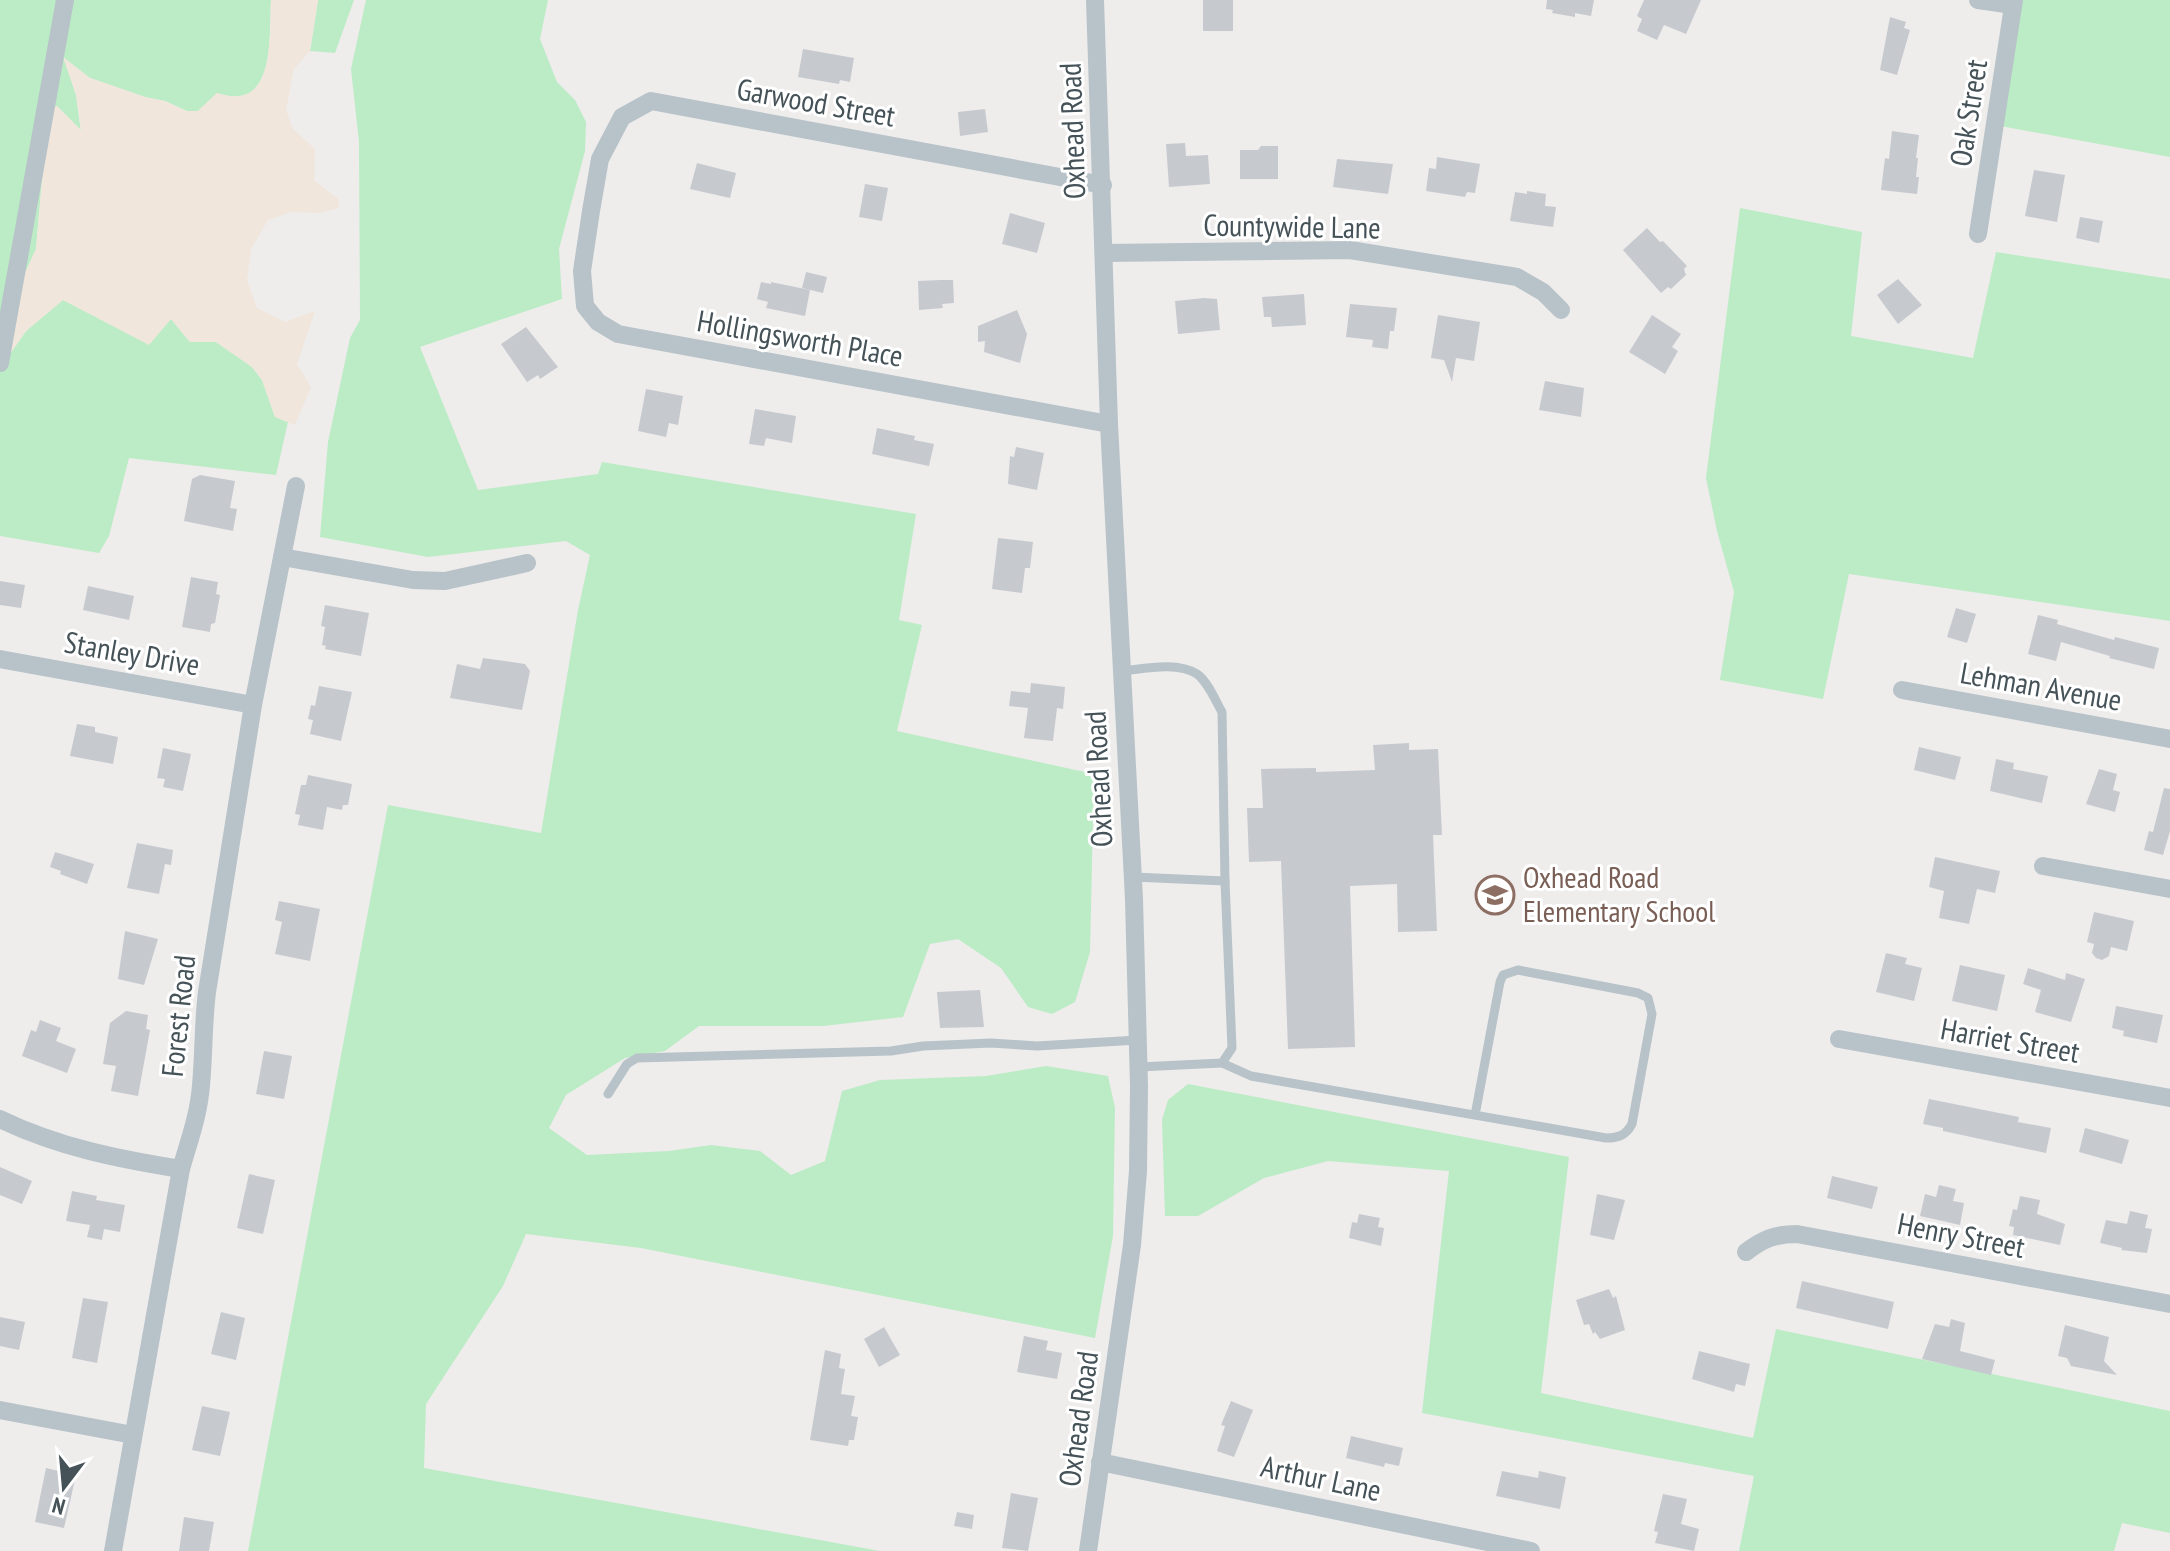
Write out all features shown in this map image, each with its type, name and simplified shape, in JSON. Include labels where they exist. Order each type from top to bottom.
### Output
[{"type":"street","points":[[0,363],[65,0]]},
{"type":"street","name":"Oxhead Road","points":[[1088,1551],[1132,1245],[1138,1171],[1139,1067],[1133,877],[1109,424],[1095,0]]},
{"type":"street","points":[[1978,0],[2014,3]]},
{"type":"street","name":"Oak Street","points":[[1978,234],[2014,3]]},
{"type":"street","name":"Garwood Street","points":[[591,211],[600,159],[622,117],[651,101],[1103,185]]},
{"type":"street","name":"Hollingsworth Place","points":[[591,211],[582,271],[585,306],[598,322],[618,334],[1109,424]]},
{"type":"street","name":"Countywide Lane","points":[[1105,253],[1350,250],[1517,277],[1543,292],[1561,310]]},
{"type":"street","name":"Forest Road","points":[[113,1551],[181,1169],[196,1118],[205,1004],[253,705],[296,486]]},
{"type":"street","points":[[282,557],[429,581],[445,581],[527,563]]},
{"type":"street","name":"Stanley Drive","points":[[0,659],[253,705]]},
{"type":"street","name":"Lehman Avenue","points":[[1902,690],[2170,739]]},
{"type":"street","points":[[2043,866],[2170,889]]},
{"type":"street","name":"Harriet Street","points":[[1839,1039],[2170,1098]]},
{"type":"street","points":[[0,1119],[33,1135],[65,1145],[181,1169]]},
{"type":"street","name":"Henry Street","points":[[1746,1252],[1760,1241],[1777,1234],[1797,1234],[2170,1304]]},
{"type":"street","points":[[0,1410],[133,1435]]},
{"type":"street","name":"Arthur Lane","points":[[1100,1462],[1531,1551]]},
{"type":"lane","points":[[1121,671],[1175,667],[1197,675],[1222,712],[1232,1048],[1222,1063]]},
{"type":"lane","points":[[1133,877],[1225,881]]},
{"type":"lane","points":[[1139,1067],[1222,1063],[1251,1076],[1475,1115],[1618,1138],[1628,1132],[1632,1124],[1652,1014],[1648,998],[1638,993],[1518,970],[1503,975],[1475,1115]]},
{"type":"lane","points":[[608,1094],[627,1064],[637,1058],[796,1055],[991,1043],[1037,1046],[1138,1040]]},
{"type":"green space","points":[[0,0],[271,0],[269,51],[259,82],[250,92],[236,96],[217,93],[198,111],[187,111],[90,78],[64,58],[76,95],[81,132],[57,106],[43,169],[36,249],[7,313],[0,338]]},
{"type":"green space","points":[[318,0],[354,0],[335,53],[310,51]]},
{"type":"green space","points":[[366,0],[548,0],[540,39],[557,82],[575,100],[586,122],[585,151],[559,249],[562,299],[420,347],[478,490],[598,474],[602,462],[916,514],[899,620],[922,625],[897,731],[1094,774],[1090,952],[1075,1002],[1052,1014],[1028,1007],[1001,968],[958,939],[930,944],[903,1017],[823,1026],[699,1026],[665,1051],[625,1058],[566,1095],[549,1128],[587,1155],[669,1151],[711,1145],[760,1151],[791,1175],[825,1161],[842,1091],[880,1080],[986,1076],[1046,1066],[1108,1076],[1115,1108],[1113,1236],[1095,1338],[641,1248],[526,1234],[503,1286],[426,1404],[424,1468],[880,1551],[248,1551],[388,805],[541,833],[590,555],[566,541],[428,557],[320,537],[328,442],[350,338],[360,320],[359,142],[351,69]]},
{"type":"green space","points":[[2014,0],[2170,0],[2170,157],[1995,125]]},
{"type":"green space","points":[[1740,208],[1862,232],[1851,336],[1973,358],[1996,252],[2170,279],[2170,621],[1849,574],[1823,699],[1720,680],[1734,592],[1706,478]]},
{"type":"green space","points":[[63,300],[149,344],[171,319],[190,342],[216,342],[252,367],[262,380],[275,417],[288,422],[276,475],[129,458],[109,536],[99,553],[0,536],[0,368],[26,331]]},
{"type":"green space","points":[[1188,1084],[1569,1157],[1541,1393],[1753,1438],[1776,1329],[2170,1411],[2170,1533],[2122,1523],[2114,1551],[1739,1551],[1754,1476],[1422,1413],[1449,1171],[1328,1161],[1264,1178],[1198,1216],[1165,1216],[1162,1120],[1168,1100]]},
{"type":"sand","points":[[271,0],[318,0],[310,51],[294,69],[286,110],[293,129],[315,149],[314,180],[338,199],[339,208],[319,213],[291,212],[268,220],[251,249],[247,280],[257,308],[285,322],[315,311],[297,364],[311,387],[295,425],[275,417],[262,380],[252,367],[216,342],[190,342],[171,319],[149,345],[63,300],[26,331],[0,368],[7,313],[36,249],[43,169],[43,109],[57,106],[81,130],[76,95],[63,57],[90,78],[165,101],[186,111],[198,111],[217,93],[236,96],[250,92],[259,82],[269,51]]},
{"type":"building","points":[[1203,0],[1233,0],[1233,31],[1203,31]]},
{"type":"building","points":[[1547,0],[1594,0],[1591,16],[1575,13],[1575,17],[1552,13],[1553,10],[1546,9]]},
{"type":"building","points":[[1644,0],[1701,0],[1686,34],[1664,25],[1657,40],[1637,31],[1642,19],[1637,16]]},
{"type":"building","points":[[1890,17],[1906,22],[1904,28],[1910,30],[1897,75],[1880,70]]},
{"type":"building","points":[[803,49],[854,58],[850,82],[840,80],[839,84],[798,77]]},
{"type":"building","points":[[985,109],[988,132],[960,136],[958,112]]},
{"type":"building","points":[[1892,131],[1919,135],[1917,194],[1881,190]]},
{"type":"building","points":[[1185,143],[1186,156],[1208,155],[1210,184],[1169,187],[1166,144]]},
{"type":"building","points":[[1261,146],[1278,146],[1278,179],[1240,179],[1240,150],[1258,150]]},
{"type":"building","points":[[1437,157],[1480,164],[1475,193],[1467,192],[1465,197],[1426,191],[1429,168],[1436,169]]},
{"type":"building","points":[[1337,159],[1393,164],[1388,194],[1333,187]]},
{"type":"building","points":[[697,163],[736,173],[730,198],[690,189]]},
{"type":"building","points":[[2034,170],[2065,175],[2057,222],[2025,216]]},
{"type":"building","points":[[865,184],[888,188],[882,221],[859,217]]},
{"type":"building","points":[[1527,191],[1546,194],[1545,206],[1556,207],[1553,227],[1510,221],[1515,192],[1527,194]]},
{"type":"building","points":[[1010,213],[1045,223],[1037,253],[1002,244]]},
{"type":"building","points":[[2080,217],[2103,221],[2099,243],[2076,238]]},
{"type":"building","points":[[1647,228],[1687,266],[1684,269],[1686,275],[1671,289],[1668,287],[1661,293],[1623,250]]},
{"type":"building","points":[[806,272],[827,277],[823,293],[802,288]]},
{"type":"building","points":[[1898,279],[1922,305],[1898,324],[1877,295]]},
{"type":"building","points":[[953,280],[954,303],[942,304],[943,308],[919,310],[918,281]]},
{"type":"building","points":[[761,282],[810,290],[805,316],[766,308],[768,302],[757,299]]},
{"type":"building","points":[[1304,294],[1306,325],[1272,327],[1271,317],[1264,317],[1262,297]]},
{"type":"building","points":[[1217,299],[1220,330],[1178,334],[1175,301]]},
{"type":"building","points":[[1350,304],[1397,308],[1388,349],[1372,347],[1373,340],[1346,337]]},
{"type":"building","points":[[1017,310],[1027,334],[1020,363],[984,352],[985,341],[978,342],[978,326]]},
{"type":"building","points":[[1438,315],[1480,322],[1474,361],[1456,358],[1452,382],[1444,360],[1431,358]]},
{"type":"building","points":[[1652,315],[1681,334],[1672,347],[1678,351],[1665,374],[1629,352]]},
{"type":"building","points":[[526,327],[558,367],[540,379],[538,375],[527,382],[501,344]]},
{"type":"building","points":[[1545,381],[1584,388],[1581,417],[1539,410]]},
{"type":"building","points":[[646,389],[683,396],[678,425],[669,423],[666,437],[638,431]]},
{"type":"building","points":[[755,409],[796,416],[792,443],[766,438],[764,446],[749,444]]},
{"type":"building","points":[[877,428],[915,436],[914,440],[934,444],[929,466],[872,454]]},
{"type":"building","points":[[1016,447],[1044,453],[1037,490],[1008,484],[1010,456],[1014,457]]},
{"type":"building","points":[[200,475],[235,481],[230,508],[237,509],[233,531],[184,521],[192,479]]},
{"type":"building","points":[[998,538],[1033,542],[1030,568],[1025,568],[1022,593],[992,589]]},
{"type":"building","points":[[191,577],[218,582],[216,594],[220,595],[215,623],[211,624],[210,632],[182,627]]},
{"type":"building","points":[[0,581],[25,585],[21,608],[0,605]]},
{"type":"building","points":[[88,586],[134,596],[129,620],[83,610]]},
{"type":"building","points":[[325,605],[369,613],[361,656],[325,649],[326,646],[322,645],[325,627],[321,626]]},
{"type":"building","points":[[1956,608],[1976,614],[1967,643],[1947,637]]},
{"type":"building","points":[[2038,615],[2058,620],[2057,624],[2114,640],[2115,637],[2159,648],[2154,669],[2061,642],[2056,661],[2028,654]]},
{"type":"building","points":[[483,658],[525,664],[530,671],[522,710],[450,698],[457,664],[480,669]]},
{"type":"building","points":[[1031,683],[1065,687],[1063,709],[1057,708],[1053,741],[1024,738],[1028,708],[1009,706],[1011,691],[1030,693]]},
{"type":"building","points":[[319,686],[352,692],[341,741],[310,734],[313,720],[308,719],[311,705],[315,706]]},
{"type":"building","points":[[77,724],[95,727],[95,732],[118,737],[113,764],[70,756]]},
{"type":"building","points":[[1409,743],[1409,750],[1438,749],[1442,835],[1433,835],[1437,931],[1398,932],[1397,884],[1350,886],[1355,1047],[1288,1049],[1281,861],[1249,862],[1247,808],[1263,808],[1261,769],[1316,768],[1316,772],[1375,770],[1373,745]]},
{"type":"building","points":[[1919,747],[1961,757],[1955,780],[1914,770]]},
{"type":"building","points":[[163,748],[191,754],[183,791],[163,787],[165,779],[157,778]]},
{"type":"building","points":[[1996,759],[2014,763],[2013,769],[2048,776],[2042,803],[1990,791]]},
{"type":"building","points":[[2099,769],[2117,774],[2113,790],[2120,792],[2115,812],[2086,804]]},
{"type":"building","points":[[308,775],[352,784],[348,805],[343,805],[342,810],[327,807],[323,830],[298,825],[300,815],[295,814],[301,785],[306,785]]},
{"type":"building","points":[[2164,788],[2170,789],[2170,831],[2163,855],[2144,850],[2149,831],[2153,832]]},
{"type":"building","points":[[137,843],[173,850],[171,865],[165,864],[159,894],[127,888]]},
{"type":"building","points":[[55,852],[94,864],[87,884],[50,867]]},
{"type":"building","points":[[1935,857],[2000,871],[1995,893],[1977,889],[1969,924],[1939,918],[1944,891],[1929,887]]},
{"type":"building","points":[[279,901],[320,909],[310,961],[275,954],[282,922],[275,920]]},
{"type":"building","points":[[2094,912],[2134,921],[2127,951],[2111,947],[2109,956],[2102,960],[2096,958],[2092,953],[2094,944],[2087,942]]},
{"type":"building","points":[[125,931],[158,939],[144,985],[118,979]]},
{"type":"building","points":[[1886,953],[1907,958],[1905,964],[1922,968],[1914,1001],[1876,992]]},
{"type":"building","points":[[1960,965],[2005,975],[1997,1011],[1952,1001]]},
{"type":"building","points":[[2028,968],[2065,980],[2066,973],[2085,979],[2071,1022],[2035,1012],[2041,990],[2023,984]]},
{"type":"building","points":[[980,990],[984,1027],[940,1028],[937,992]]},
{"type":"building","points":[[2116,1006],[2163,1015],[2157,1043],[2123,1036],[2124,1031],[2112,1028]]},
{"type":"building","points":[[126,1011],[148,1015],[146,1029],[150,1030],[138,1096],[111,1091],[116,1066],[103,1064],[110,1023]]},
{"type":"building","points":[[40,1020],[61,1028],[56,1041],[76,1049],[67,1073],[22,1056],[31,1030],[36,1032]]},
{"type":"building","points":[[264,1051],[292,1056],[284,1099],[256,1094]]},
{"type":"building","points":[[1929,1099],[2019,1117],[2018,1122],[2051,1128],[2046,1153],[1923,1124]]},
{"type":"building","points":[[2085,1128],[2129,1140],[2122,1164],[2079,1152]]},
{"type":"building","points":[[0,1167],[32,1181],[22,1204],[0,1195]]},
{"type":"building","points":[[249,1174],[275,1180],[263,1234],[237,1228]]},
{"type":"building","points":[[1832,1176],[1878,1187],[1872,1209],[1827,1198]]},
{"type":"building","points":[[1939,1185],[1956,1189],[1953,1201],[1964,1203],[1960,1225],[1920,1216],[1925,1194],[1936,1197]]},
{"type":"building","points":[[72,1191],[97,1196],[96,1200],[125,1205],[120,1232],[104,1229],[102,1240],[87,1237],[90,1225],[66,1221]]},
{"type":"building","points":[[1597,1194],[1625,1200],[1614,1240],[1590,1235]]},
{"type":"building","points":[[2020,1196],[2040,1200],[2037,1214],[2065,1224],[2060,1245],[2013,1235],[2014,1227],[2009,1226]]},
{"type":"building","points":[[2130,1211],[2148,1215],[2145,1228],[2152,1229],[2147,1253],[2121,1250],[2100,1243],[2106,1220],[2127,1224]]},
{"type":"building","points":[[1359,1214],[1380,1218],[1378,1227],[1384,1228],[1381,1246],[1349,1238],[1352,1222],[1357,1223]]},
{"type":"building","points":[[1802,1281],[1894,1302],[1888,1329],[1796,1308]]},
{"type":"building","points":[[1609,1289],[1613,1298],[1616,1296],[1625,1330],[1600,1339],[1595,1332],[1593,1334],[1589,1324],[1584,1325],[1576,1300]]},
{"type":"building","points":[[83,1298],[108,1302],[97,1363],[72,1358]]},
{"type":"building","points":[[221,1312],[245,1318],[236,1360],[211,1354]]},
{"type":"building","points":[[0,1317],[25,1322],[19,1350],[0,1346]]},
{"type":"building","points":[[1951,1319],[1965,1323],[1960,1351],[1995,1360],[1991,1375],[1922,1359],[1935,1324],[1949,1327]]},
{"type":"building","points":[[2065,1325],[2109,1337],[2104,1361],[2117,1375],[2071,1366],[2067,1358],[2058,1356]]},
{"type":"building","points":[[884,1327],[900,1355],[879,1367],[864,1339]]},
{"type":"building","points":[[1024,1336],[1048,1341],[1046,1350],[1062,1353],[1057,1379],[1017,1372]]},
{"type":"building","points":[[825,1350],[841,1354],[839,1368],[845,1369],[841,1394],[855,1396],[851,1416],[858,1417],[854,1440],[849,1440],[848,1446],[810,1440]]},
{"type":"building","points":[[1699,1351],[1750,1364],[1745,1386],[1736,1384],[1734,1392],[1692,1379]]},
{"type":"building","points":[[1231,1401],[1253,1410],[1234,1457],[1217,1451],[1225,1426],[1221,1425]]},
{"type":"building","points":[[202,1406],[230,1412],[220,1456],[192,1450]]},
{"type":"building","points":[[1351,1436],[1403,1448],[1399,1466],[1385,1463],[1384,1467],[1346,1458]]},
{"type":"building","points":[[46,1468],[76,1475],[64,1528],[35,1522]]},
{"type":"building","points":[[1502,1471],[1538,1478],[1539,1471],[1566,1477],[1560,1509],[1496,1496]]},
{"type":"building","points":[[1011,1493],[1038,1498],[1028,1551],[1002,1548]]},
{"type":"building","points":[[1663,1494],[1687,1499],[1681,1524],[1699,1529],[1694,1551],[1655,1543],[1658,1532],[1654,1531]]},
{"type":"building","points":[[957,1512],[974,1515],[972,1529],[954,1526]]},
{"type":"building","points":[[184,1517],[214,1522],[209,1551],[179,1551]]},
{"type":"place","name":"Oxhead Road Elementary School","points":[[1495,895]]}]
